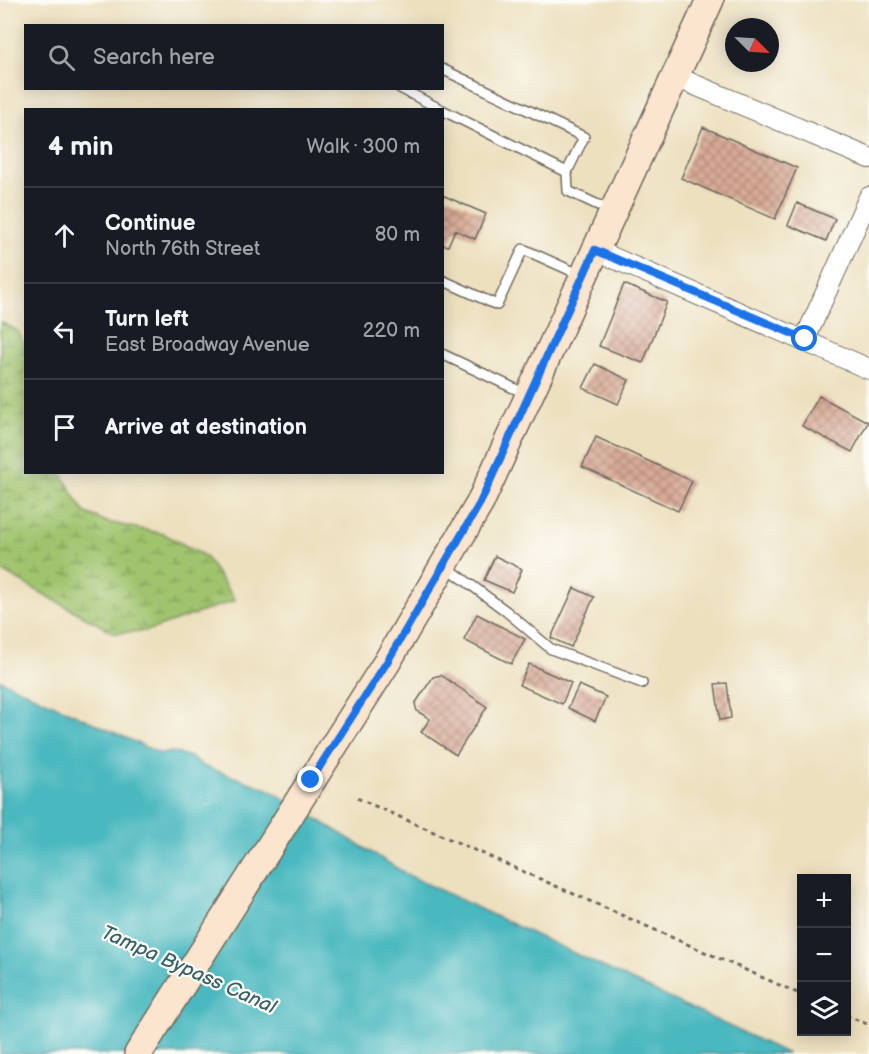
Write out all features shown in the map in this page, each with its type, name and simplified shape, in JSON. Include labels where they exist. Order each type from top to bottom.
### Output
[{"type":"main road","points":[[138,1054],[445,565],[480,503],[710,0]]},
{"type":"street","points":[[676,77],[869,158]]},
{"type":"street","points":[[805,339],[869,196]]},
{"type":"street","points":[[595,250],[805,339],[869,369]]},
{"type":"lane","points":[[444,70],[584,137],[567,172],[568,191],[613,212]]},
{"type":"lane","points":[[404,90],[438,108]]},
{"type":"lane","points":[[444,111],[567,172]]},
{"type":"lane","points":[[444,281],[497,305],[523,249],[584,276]]},
{"type":"lane","points":[[444,355],[530,396]]},
{"type":"lane","points":[[445,565],[506,611],[551,649],[642,683]]},
{"type":"path","points":[[357,798],[797,993]]},
{"type":"path","points":[[851,1017],[869,1025]]},
{"type":"green space","points":[[0,322],[18,331],[24,344],[24,474],[62,474],[84,512],[107,522],[164,534],[205,556],[235,600],[147,631],[114,633],[0,570]]},
{"type":"water","name":"Tampa Bypass Canal","points":[[0,680],[161,754],[173,752],[190,757],[203,766],[268,789],[408,875],[788,1054],[0,1054]]},
{"type":"building","points":[[703,127],[797,168],[775,219],[681,178]]},
{"type":"building","points":[[444,196],[486,214],[475,239],[455,230],[448,246],[444,245]]},
{"type":"building","points":[[797,203],[835,219],[826,241],[788,225]]},
{"type":"building","points":[[624,284],[667,302],[643,363],[599,346]]},
{"type":"building","points":[[595,364],[629,380],[618,404],[583,388]]},
{"type":"building","points":[[819,396],[868,422],[852,452],[802,426]]},
{"type":"building","points":[[596,437],[692,481],[678,511],[582,467]]},
{"type":"building","points":[[495,556],[522,569],[512,592],[484,580]]},
{"type":"building","points":[[574,588],[594,597],[571,647],[551,638]]},
{"type":"building","points":[[477,614],[525,639],[511,664],[464,640]]},
{"type":"building","points":[[529,664],[571,683],[562,704],[519,685]]},
{"type":"building","points":[[441,675],[487,707],[456,755],[421,732],[430,719],[417,711],[415,704],[433,677]]},
{"type":"building","points":[[727,683],[731,718],[720,720],[715,684]]},
{"type":"building","points":[[579,685],[606,697],[595,721],[568,708]]},
{"type":"route","points":[[311,780],[387,662],[480,503],[595,250],[805,339]]}]
